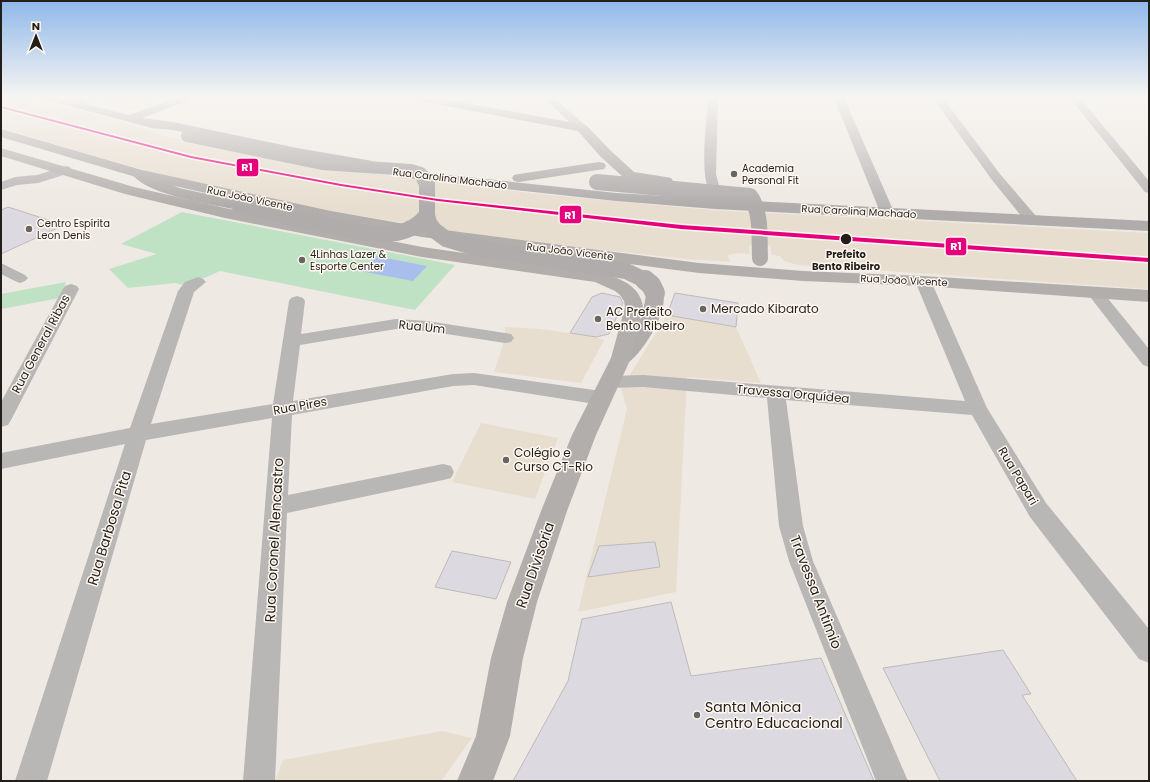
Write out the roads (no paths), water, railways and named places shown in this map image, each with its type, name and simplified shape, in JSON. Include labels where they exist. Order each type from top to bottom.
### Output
[{"type":"main road","name":"Rua João Vicente","points":[[6,134],[139,174],[331,216],[456,237],[569,250],[699,268],[760,265],[923,281],[1149,296]]},
{"type":"main road","points":[[139,174],[150,182],[170,190],[314,222],[380,234],[394,233],[409,229],[421,222],[427,215],[426,180],[423,175],[415,171],[322,164],[180,134]]},
{"type":"main road","name":"Rua Carolina Machado","points":[[214,134],[297,152],[357,161],[398,173],[568,192],[715,204],[1149,226]]},
{"type":"main road","points":[[588,134],[626,173],[632,176],[691,183],[756,202],[782,207]]},
{"type":"main road","name":"Rua João Vicente","points":[[1,152],[66,170],[138,193],[225,213],[422,252],[597,277],[616,284],[630,294]]},
{"type":"main road","points":[[592,182],[583,178],[583,176],[604,162],[605,153]]},
{"type":"main road","points":[[474,181],[512,179],[598,166]]},
{"type":"main road","points":[[568,192],[562,187],[561,184],[571,180],[750,196],[754,199],[760,265]]},
{"type":"main road","name":"Rua Divisória","points":[[427,215],[430,226],[434,231],[445,239],[457,244],[626,271],[645,279],[651,285],[655,293],[655,306],[651,318],[635,342],[621,358]]},
{"type":"main road","points":[[312,231],[332,225],[333,221],[331,216]]},
{"type":"main road","name":"Rua Divisória","points":[[475,781],[493,736],[507,658],[522,602],[554,511],[584,435],[621,358],[634,307],[630,294]]},
{"type":"street","points":[[712,134],[710,174],[714,189]]},
{"type":"street","points":[[855,134],[887,212]]},
{"type":"street","points":[[965,134],[996,177],[1031,219]]},
{"type":"street","points":[[1105,134],[1149,189]]},
{"type":"street","points":[[15,180],[19,174],[43,164]]},
{"type":"street","points":[[1,186],[15,180],[38,179],[66,170]]},
{"type":"street","points":[[691,183],[703,180],[710,174]]},
{"type":"street","points":[[1,268],[20,278]]},
{"type":"street","name":"Rua Papari","points":[[923,281],[978,409],[1038,510],[1149,650]]},
{"type":"street","name":"Rua Barbosa Pita","points":[[31,781],[138,434],[186,291],[198,282]]},
{"type":"street","name":"Rua General Ribas","points":[[1,420],[70,289]]},
{"type":"street","points":[[1095,293],[1149,362]]},
{"type":"street","name":"Rua Coronel Alencastro","points":[[259,781],[282,409],[297,301]]},
{"type":"street","name":"Rua Um","points":[[292,341],[396,324],[427,326],[505,338]]},
{"type":"street","name":"Rua Pires","points":[[1,461],[138,434],[463,379],[605,390]]},
{"type":"street","name":"Travessa Orquídea","points":[[605,390],[643,381],[978,409]]},
{"type":"street","name":"Travessa Antimio","points":[[776,393],[791,526],[801,561],[892,781]]},
{"type":"street","points":[[277,506],[443,472]]},
{"type":"water","points":[[376,256],[427,266],[413,281],[360,271]]},
{"type":"place","name":"Academia Personal Fit","points":[[734,174]]},
{"type":"place","name":"Centro Espírita Leon Denis","points":[[29,229]]},
{"type":"place","name":"Prefeito Bento Ribeiro","points":[[846,239]]},
{"type":"place","name":"4Linhas Lazer & Esporte Center","points":[[302,260]]},
{"type":"place","name":"Mercado Kibarato","points":[[703,309]]},
{"type":"place","name":"AC Prefeito Bento Ribeiro","points":[[598,319]]},
{"type":"place","name":"Colégio e Curso CT-Rio","points":[[506,460]]},
{"type":"place","name":"Santa Mônica Centro Educacional","points":[[697,715]]}]
